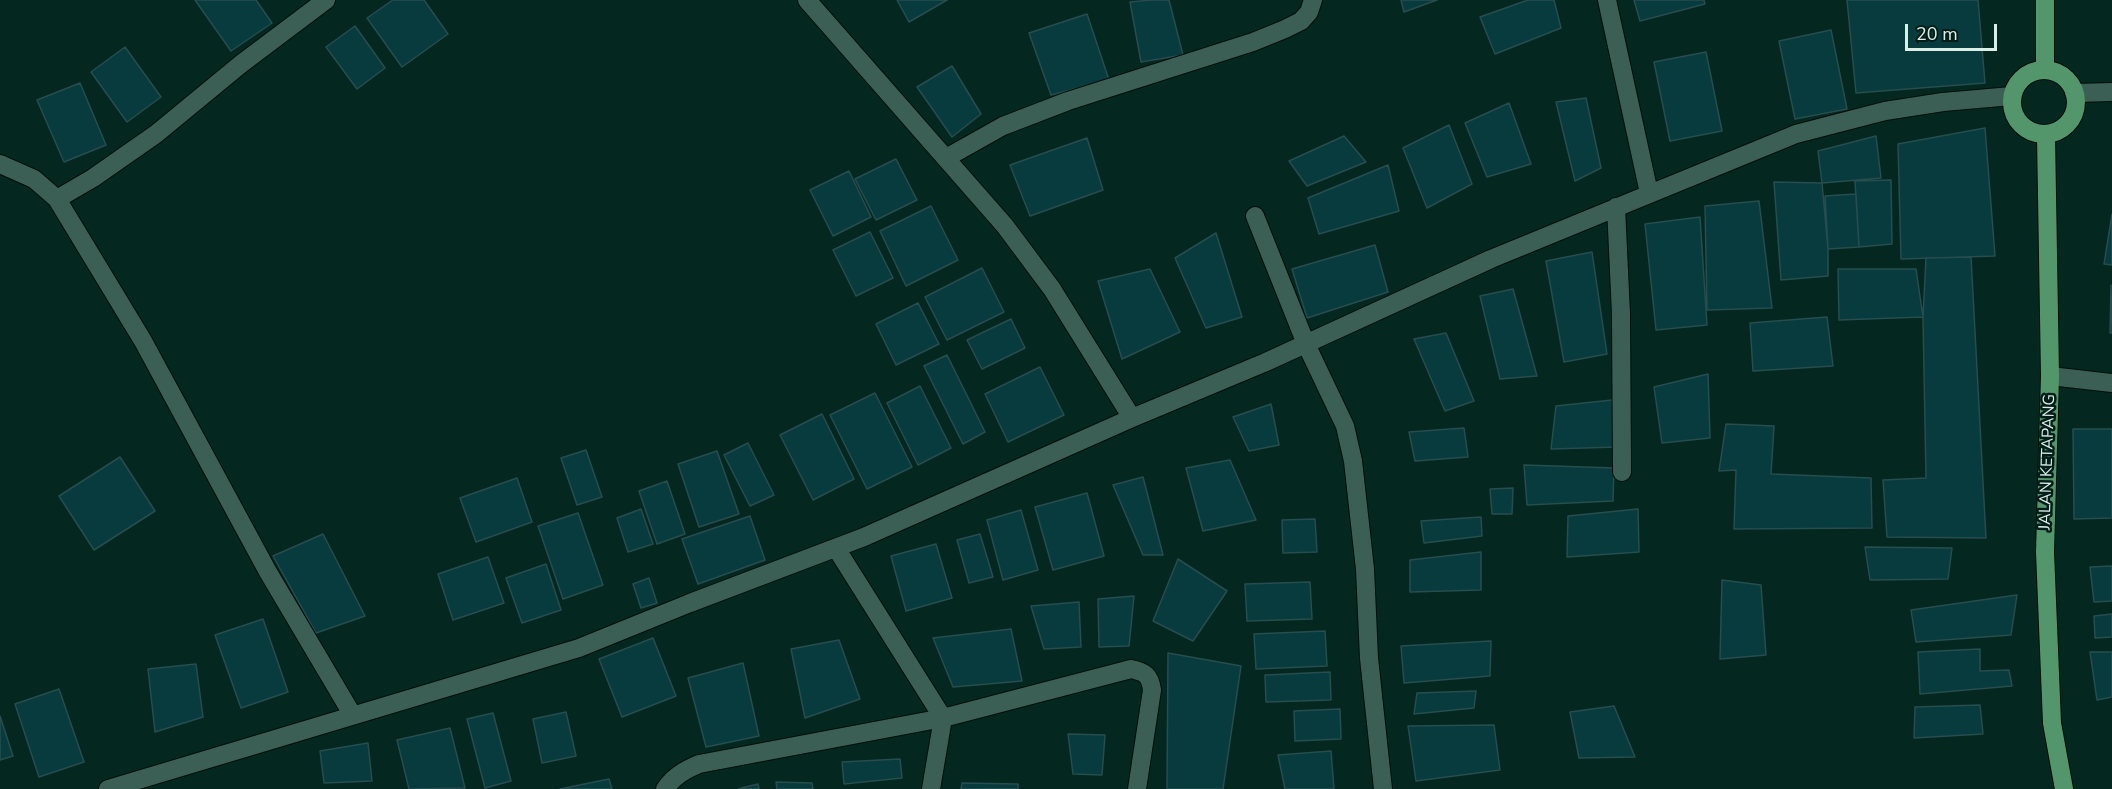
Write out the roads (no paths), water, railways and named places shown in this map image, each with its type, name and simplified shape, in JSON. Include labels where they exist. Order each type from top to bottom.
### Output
[{"type":"main road","points":[[2045,0],[2045,70]]},
{"type":"main road","points":[[2045,70],[2056,72],[2065,78],[2074,93],[2075,108],[2064,127],[2046,135],[2025,128],[2018,121],[2013,112],[2012,96],[2018,83],[2025,76],[2034,71],[2045,70]]},
{"type":"main road","name":"JALAN KETAPANG","points":[[2046,135],[2050,376],[2045,552],[2052,723],[2064,789]]},
{"type":"street","points":[[57,199],[93,178],[156,134],[326,0]]},
{"type":"street","points":[[807,0],[1005,226],[1052,289],[1132,418]]},
{"type":"street","points":[[946,158],[1004,126],[1068,101],[1253,42],[1285,29],[1301,21],[1309,12],[1313,0]]},
{"type":"street","points":[[1607,0],[1649,193]]},
{"type":"street","points":[[2074,93],[2112,92]]},
{"type":"street","points":[[108,789],[352,714],[579,648],[836,548],[1306,344],[1491,259],[1796,134],[1885,111],[1942,102],[2012,96]]},
{"type":"street","points":[[0,164],[34,179],[57,199],[143,341],[268,572],[352,714]]},
{"type":"street","points":[[1616,207],[1621,314],[1622,472]]},
{"type":"street","points":[[1255,216],[1306,344],[1345,426],[1353,461],[1365,569],[1369,658],[1383,789]]},
{"type":"street","points":[[2050,376],[2112,383]]},
{"type":"street","points":[[836,548],[943,718],[931,789]]},
{"type":"street","points":[[665,789],[671,780],[683,771],[699,764],[943,718],[1131,669],[1144,672],[1150,680],[1152,690],[1137,789]]}]
